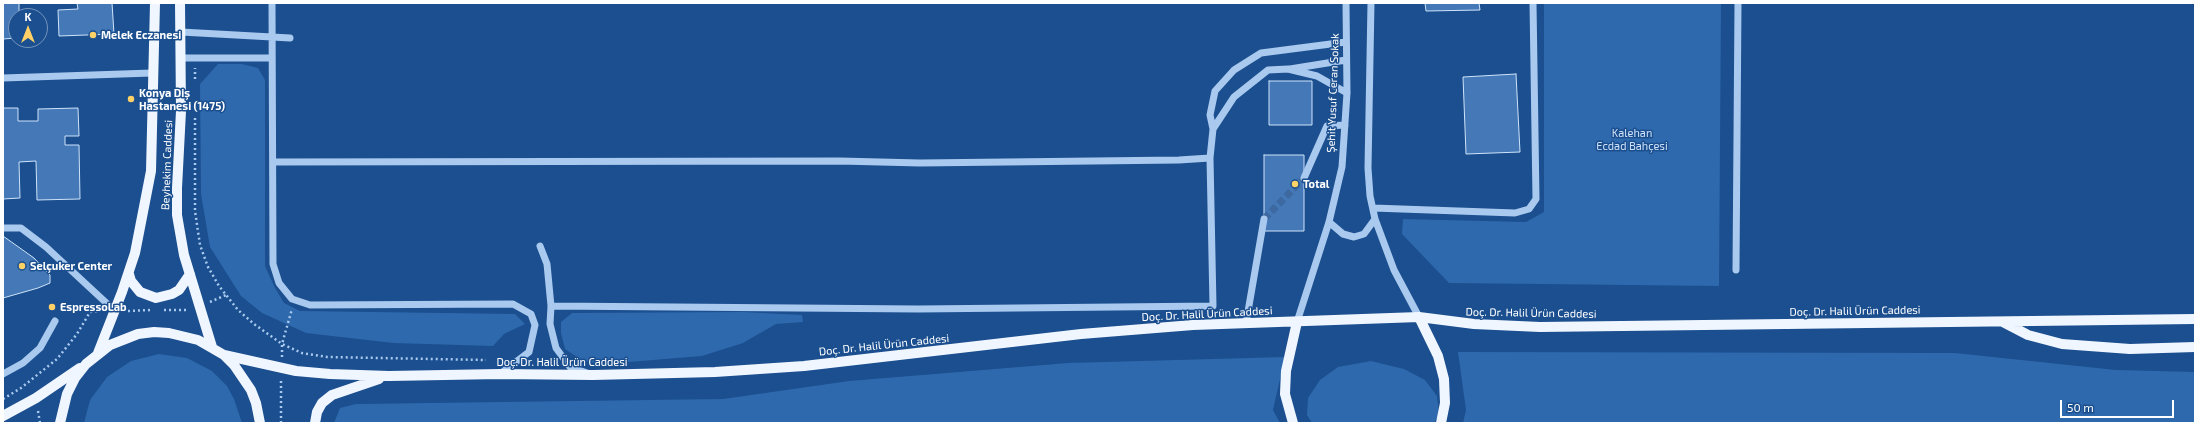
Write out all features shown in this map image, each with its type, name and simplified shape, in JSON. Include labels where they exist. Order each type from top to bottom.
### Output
[{"type":"main road","name":"Beyhekim Caddesi","points":[[98,353],[129,274],[135,253],[151,171],[152,73],[156,27],[155,3]]},
{"type":"main road","name":"Beyhekim Caddesi","points":[[180,3],[182,32],[181,111],[177,215],[179,233],[212,346]]},
{"type":"main road","points":[[129,274],[131,281],[140,292],[156,298],[172,294],[182,286],[190,274]]},
{"type":"main road","points":[[1419,317],[1438,356],[1444,379],[1445,403],[1441,423]]},
{"type":"main road","name":"Doç. Dr. Halil Ürün Caddesi","points":[[224,355],[281,368],[330,374],[389,376],[500,374],[593,375],[715,372],[804,366],[1081,334],[1246,324],[1419,317],[1474,324],[1540,327],[2195,319]]},
{"type":"main road","points":[[2001,321],[2028,335],[2062,344],[2130,349],[2195,347]]},
{"type":"main road","points":[[1292,423],[1286,394],[1286,371],[1297,322]]},
{"type":"main road","points":[[3,416],[36,398],[86,364],[98,353],[124,339],[154,332],[184,335],[212,346],[224,355],[234,365],[251,390],[256,403],[260,423]]},
{"type":"main road","points":[[60,423],[67,394],[75,378],[86,364]]},
{"type":"main road","points":[[315,423],[317,412],[322,403],[332,396],[348,389],[389,376]]},
{"type":"street","points":[[272,3],[270,58],[273,162],[273,264],[279,283],[295,300],[310,305],[513,304],[531,314],[535,325],[529,352],[500,374]]},
{"type":"street","name":"Şehit Yusuf Ceran Sokak","points":[[1297,322],[1329,222],[1342,167],[1347,94],[1346,3]]},
{"type":"street","points":[[1371,3],[1368,168],[1373,208],[1375,219],[1394,270],[1419,317]]},
{"type":"street","points":[[1373,208],[1515,213],[1529,209],[1536,199],[1533,3]]},
{"type":"street","points":[[1736,270],[1738,3]]},
{"type":"street","points":[[182,32],[290,38]]},
{"type":"street","points":[[551,306],[911,309],[1213,306],[1210,158],[1213,129],[1210,115],[1215,91],[1234,70],[1261,53],[1346,42]]},
{"type":"street","points":[[181,58],[270,58]]},
{"type":"street","points":[[1213,129],[1234,97],[1268,70],[1288,69],[1346,60]]},
{"type":"street","points":[[1288,69],[1317,76],[1347,94]]},
{"type":"street","points":[[3,78],[152,73]]},
{"type":"street","points":[[1304,178],[1327,126],[1345,125]]},
{"type":"street","points":[[273,162],[840,161],[920,163],[1165,161],[1210,158]]},
{"type":"street","points":[[1329,222],[1343,234],[1354,237],[1364,234],[1375,219]]},
{"type":"street","points":[[1246,324],[1264,220]]},
{"type":"street","points":[[3,228],[21,228],[46,247],[115,311]]},
{"type":"street","points":[[540,246],[547,264],[551,306],[550,324],[556,348],[570,367],[593,375]]},
{"type":"street","points":[[3,374],[23,362],[40,348],[54,321]]},
{"type":"path","points":[[195,58],[195,82]]},
{"type":"path","points":[[195,113],[194,211],[197,234],[204,257],[219,286],[238,310],[254,324],[282,344],[302,353],[344,359],[494,360]]},
{"type":"path","points":[[281,423],[282,344],[295,300]]},
{"type":"path","points":[[3,400],[57,360],[77,334],[90,312],[153,310]]},
{"type":"path","points":[[161,310],[191,310]]},
{"type":"green space","name":"Kalehan Ecdad Bahçesi","points":[[1544,3],[1721,3],[1719,286],[1449,283],[1402,234],[1403,219],[1526,222],[1544,212]]},
{"type":"green space","points":[[218,64],[242,64],[258,68],[265,80],[265,266],[284,303],[300,311],[515,314],[525,324],[504,334],[493,346],[393,343],[306,333],[262,313],[241,296],[210,247],[201,194],[200,84]]},
{"type":"green space","points":[[743,312],[802,315],[803,322],[776,324],[743,343],[702,356],[604,364],[583,361],[565,349],[561,333],[561,322],[572,313]]},
{"type":"green space","points":[[1458,352],[1955,353],[2116,370],[2195,372],[2195,423],[1463,423],[1466,410]]},
{"type":"green space","points":[[159,354],[187,358],[212,371],[227,386],[234,399],[242,423],[84,423],[90,400],[107,377],[131,361]]},
{"type":"green space","points":[[1285,357],[1273,410],[1280,423],[334,423],[340,408],[356,404],[723,399],[849,381],[1068,363]]},
{"type":"green space","points":[[1371,361],[1404,369],[1425,380],[1437,396],[1439,415],[1434,423],[1312,423],[1307,415],[1308,398],[1320,380],[1338,367]]},
{"type":"building","points":[[3,3],[19,3],[19,8],[8,8],[8,39],[3,39]]},
{"type":"building","points":[[77,3],[112,3],[114,34],[59,36],[58,10],[78,9]]},
{"type":"building","points":[[1425,3],[1479,3],[1480,10],[1426,11]]},
{"type":"building","points":[[1516,74],[1520,152],[1466,154],[1463,77]]},
{"type":"building","points":[[1269,81],[1312,81],[1312,125],[1269,125]]},
{"type":"building","points":[[3,108],[18,108],[18,121],[38,121],[38,109],[78,108],[79,136],[65,136],[65,145],[79,145],[80,199],[37,200],[36,161],[19,162],[20,198],[3,199]]},
{"type":"building","points":[[1264,155],[1304,155],[1304,231],[1264,231]]},
{"type":"building","name":"Selçuker Center","points":[[3,236],[34,258],[50,275],[50,283],[3,298]]},
{"type":"tunnel","points":[[1264,219],[1304,178]]},
{"type":"place","name":"Melek Eczanesi","points":[[93,35]]},
{"type":"place","name":"Konya Diş Hastanesi (1475)","points":[[131,99]]},
{"type":"place","name":"Total","points":[[1295,184]]},
{"type":"place","name":"Selçuker Center","points":[[22,266]]},
{"type":"place","name":"EspressoLab","points":[[52,307]]}]
